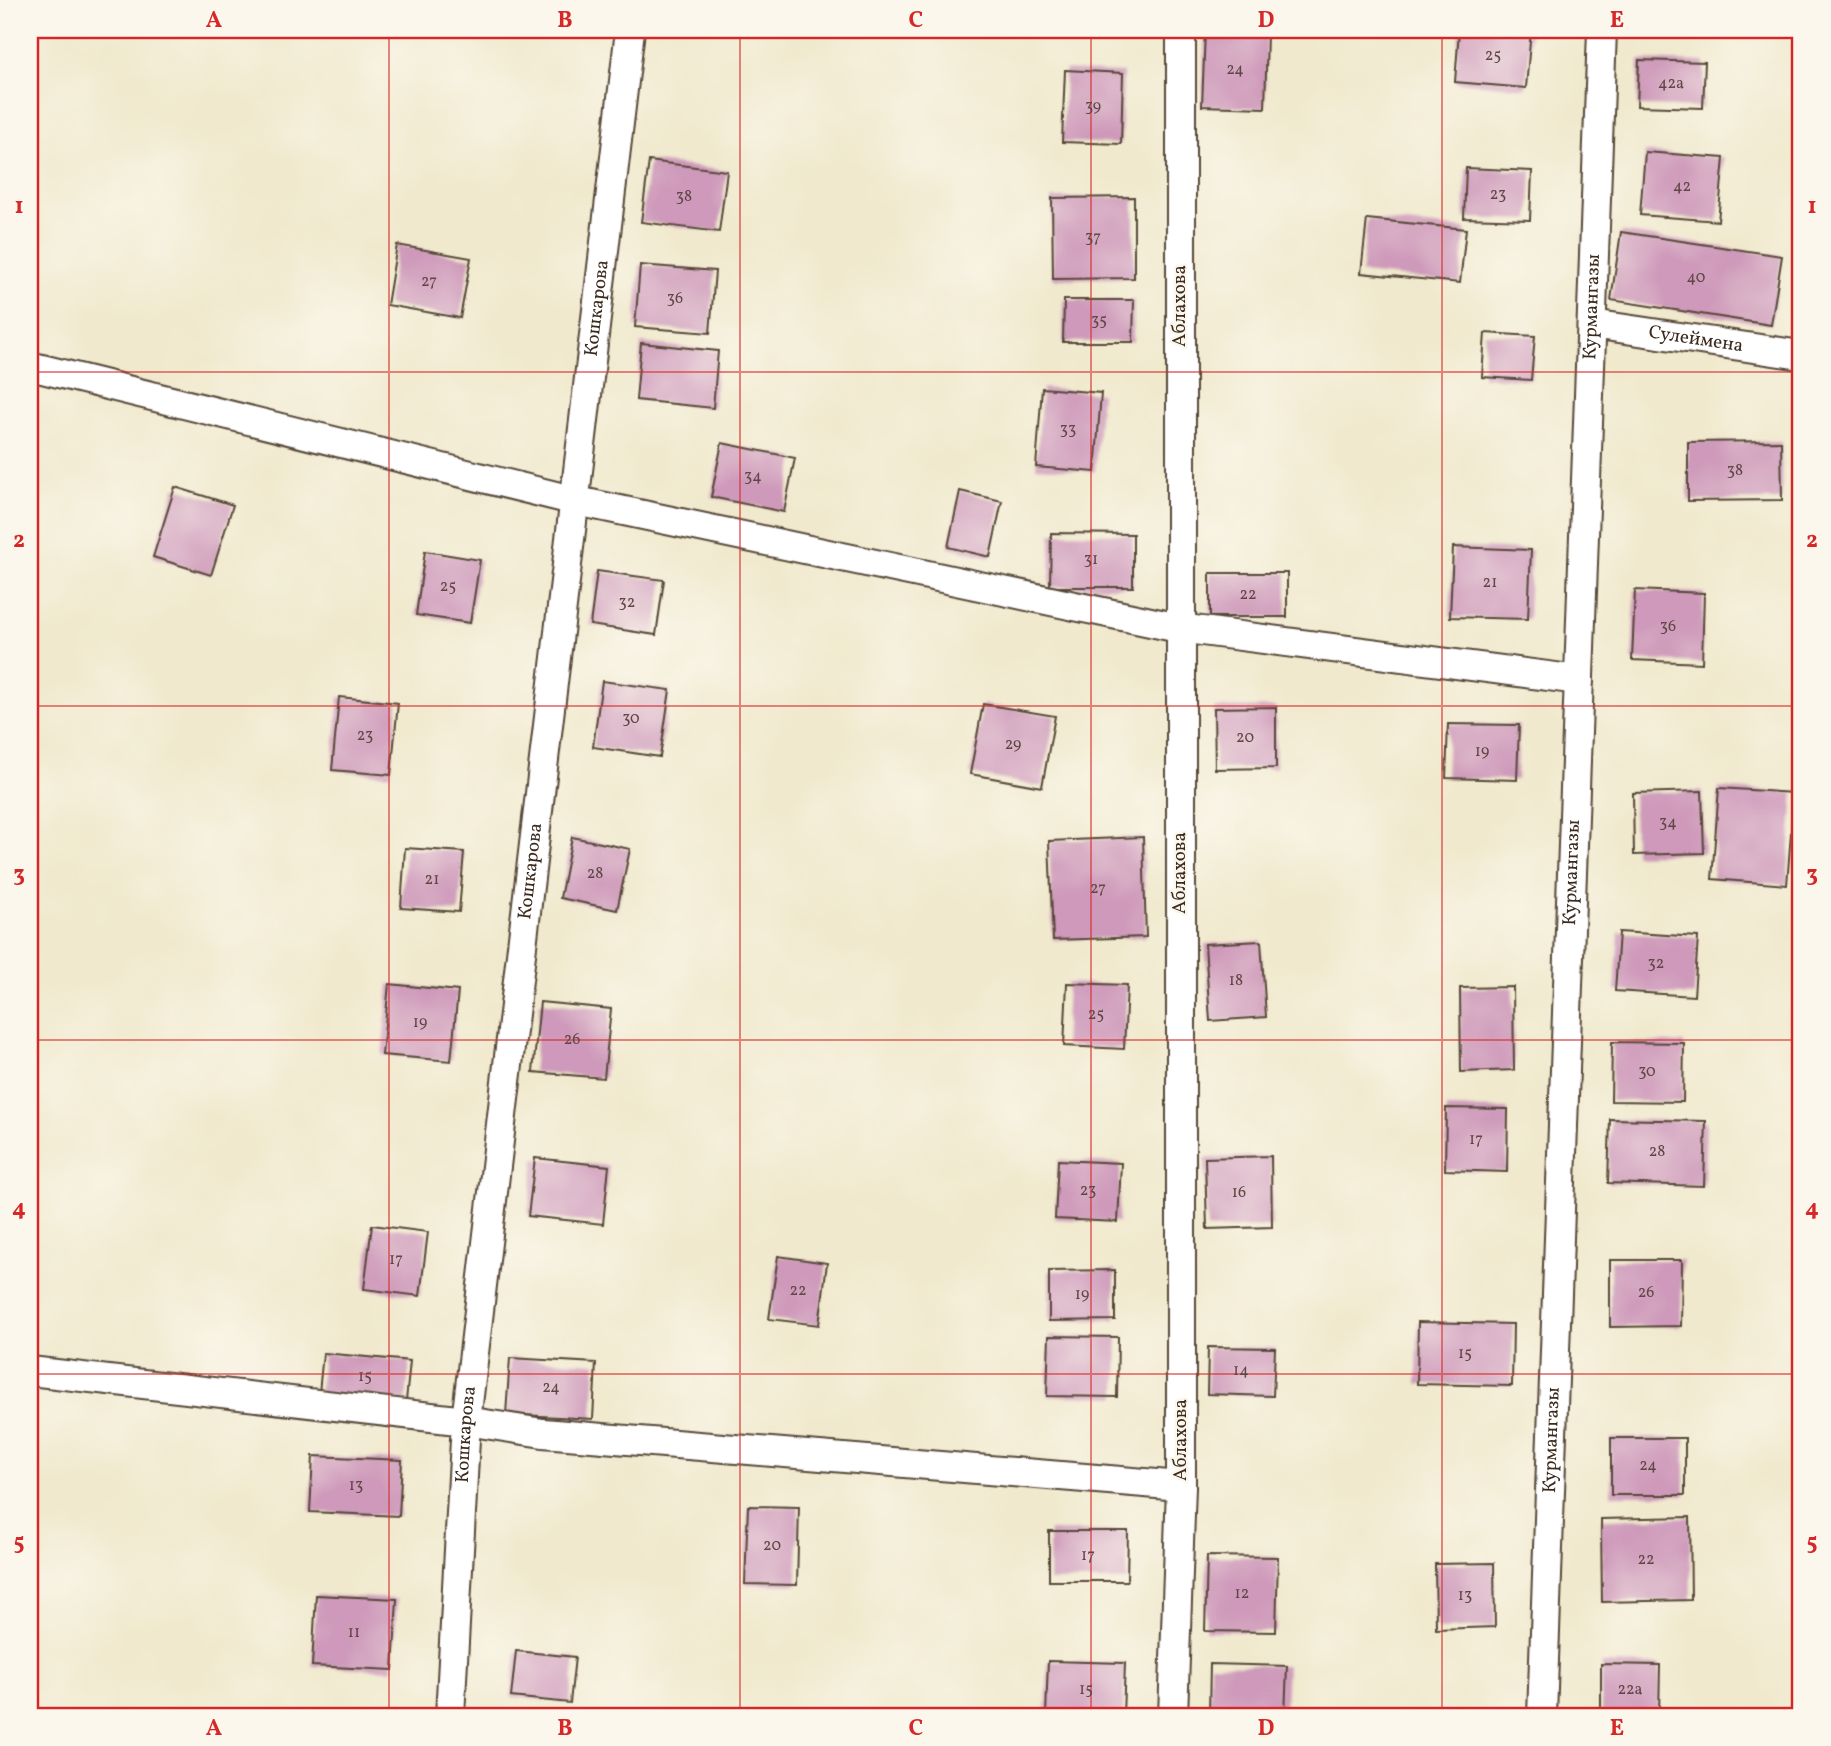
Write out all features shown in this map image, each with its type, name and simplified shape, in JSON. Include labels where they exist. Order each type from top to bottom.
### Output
[{"type":"street","name":"Кошкарова","points":[[450,1716],[466,1421],[572,500],[630,30]]},
{"type":"street","name":"Аблахова","points":[[1172,1716],[1181,1486],[1181,30]]},
{"type":"street","name":"Курмангазы","points":[[1542,1716],[1602,30]]},
{"type":"street","name":"Сулеймена","points":[[1592,324],[1801,355]]},
{"type":"street","points":[[30,366],[572,500],[1179,628],[1579,680]]},
{"type":"street","points":[[30,1371],[466,1421],[543,1433],[1181,1486]]},
{"type":"building","points":[[1459,30],[1531,30],[1526,88],[1455,82]]},
{"type":"building","points":[[1205,31],[1267,33],[1265,108],[1202,106]]},
{"type":"building","points":[[1639,60],[1705,62],[1703,108],[1637,106]]},
{"type":"building","points":[[1065,70],[1123,73],[1121,144],[1062,142]]},
{"type":"building","points":[[1645,152],[1724,158],[1718,221],[1640,215]]},
{"type":"building","points":[[649,161],[727,171],[719,232],[641,222]]},
{"type":"building","points":[[1466,168],[1532,171],[1530,220],[1464,218]]},
{"type":"building","points":[[1134,197],[1134,278],[1053,279],[1052,198]]},
{"type":"building","points":[[1367,219],[1466,229],[1460,283],[1361,273]]},
{"type":"building","points":[[1621,232],[1782,256],[1771,325],[1611,300]]},
{"type":"building","points":[[397,245],[471,258],[460,318],[387,305]]},
{"type":"building","points":[[640,265],[715,271],[710,333],[635,327]]},
{"type":"building","points":[[1064,300],[1134,300],[1133,342],[1063,342]]},
{"type":"building","points":[[1485,333],[1535,336],[1531,380],[1482,377]]},
{"type":"building","points":[[641,343],[718,351],[713,408],[636,400]]},
{"type":"building","points":[[1042,388],[1101,393],[1095,472],[1036,467]]},
{"type":"building","points":[[1781,441],[1782,500],[1688,501],[1688,442]]},
{"type":"building","points":[[722,443],[795,458],[784,512],[711,497]]},
{"type":"building","points":[[175,487],[233,505],[211,575],[153,557]]},
{"type":"building","points":[[960,491],[1002,501],[990,557],[948,547]]},
{"type":"building","points":[[1051,533],[1133,534],[1133,587],[1050,587]]},
{"type":"building","points":[[1453,547],[1531,550],[1528,619],[1450,617]]},
{"type":"building","points":[[425,551],[480,560],[470,623],[416,615]]},
{"type":"building","points":[[597,571],[664,580],[656,635],[590,625]]},
{"type":"building","points":[[1210,573],[1287,573],[1287,617],[1210,617]]},
{"type":"building","points":[[1635,590],[1704,593],[1702,663],[1632,660]]},
{"type":"building","points":[[602,681],[670,690],[660,757],[593,747]]},
{"type":"building","points":[[339,697],[398,703],[391,775],[332,770]]},
{"type":"building","points":[[983,704],[1055,716],[1042,787],[970,774]]},
{"type":"building","points":[[1276,707],[1276,768],[1215,769],[1214,708]]},
{"type":"building","points":[[1448,724],[1519,725],[1517,780],[1446,778]]},
{"type":"building","points":[[1719,788],[1794,793],[1787,885],[1712,879]]},
{"type":"building","points":[[1702,791],[1704,853],[1634,855],[1633,793]]},
{"type":"building","points":[[572,837],[630,849],[617,910],[560,898]]},
{"type":"building","points":[[1143,837],[1146,937],[1053,940],[1049,841]]},
{"type":"building","points":[[405,848],[464,852],[459,912],[401,908]]},
{"type":"building","points":[[1619,932],[1698,937],[1694,996],[1615,991]]},
{"type":"building","points":[[1261,941],[1266,1017],[1210,1021],[1205,944]]},
{"type":"building","points":[[1067,983],[1127,985],[1124,1049],[1064,1046]]},
{"type":"building","points":[[389,984],[458,991],[451,1061],[382,1055]]},
{"type":"building","points":[[1513,987],[1514,1070],[1461,1072],[1460,988]]},
{"type":"building","points":[[540,1002],[611,1009],[604,1078],[533,1072]]},
{"type":"building","points":[[1612,1042],[1684,1043],[1683,1102],[1611,1101]]},
{"type":"building","points":[[1446,1108],[1508,1109],[1507,1172],[1445,1170]]},
{"type":"building","points":[[1610,1119],[1706,1121],[1704,1186],[1608,1183]]},
{"type":"building","points":[[1271,1156],[1272,1227],[1207,1229],[1205,1158]]},
{"type":"building","points":[[535,1158],[609,1166],[603,1224],[528,1216]]},
{"type":"building","points":[[1058,1160],[1121,1163],[1118,1222],[1055,1219]]},
{"type":"building","points":[[372,1225],[428,1232],[420,1296],[364,1289]]},
{"type":"building","points":[[778,1256],[827,1263],[819,1325],[769,1319]]},
{"type":"building","points":[[1610,1260],[1682,1260],[1681,1326],[1610,1327]]},
{"type":"building","points":[[1115,1270],[1115,1320],[1049,1321],[1049,1271]]},
{"type":"building","points":[[1418,1322],[1513,1324],[1512,1386],[1417,1384]]},
{"type":"building","points":[[1049,1336],[1118,1337],[1117,1397],[1047,1396]]},
{"type":"building","points":[[1208,1347],[1275,1348],[1273,1396],[1207,1394]]},
{"type":"building","points":[[323,1353],[410,1361],[406,1401],[319,1393]]},
{"type":"building","points":[[510,1358],[596,1363],[593,1419],[506,1414]]},
{"type":"building","points":[[1611,1438],[1685,1438],[1685,1495],[1611,1495]]},
{"type":"building","points":[[313,1456],[402,1460],[399,1516],[310,1512]]},
{"type":"building","points":[[748,1506],[799,1507],[797,1585],[745,1584]]},
{"type":"building","points":[[1690,1517],[1691,1600],[1602,1602],[1601,1519]]},
{"type":"building","points":[[1049,1531],[1128,1531],[1127,1581],[1049,1581]]},
{"type":"building","points":[[1207,1556],[1278,1557],[1276,1632],[1205,1631]]},
{"type":"building","points":[[1494,1563],[1495,1627],[1436,1629],[1435,1564]]},
{"type":"building","points":[[316,1595],[397,1599],[393,1670],[312,1666]]},
{"type":"building","points":[[516,1651],[575,1657],[570,1703],[511,1697]]},
{"type":"building","points":[[1048,1661],[1125,1663],[1123,1716],[1046,1716]]},
{"type":"building","points":[[1210,1664],[1287,1666],[1285,1716],[1209,1716]]},
{"type":"building","points":[[1601,1664],[1660,1665],[1659,1716],[1601,1716]]}]
